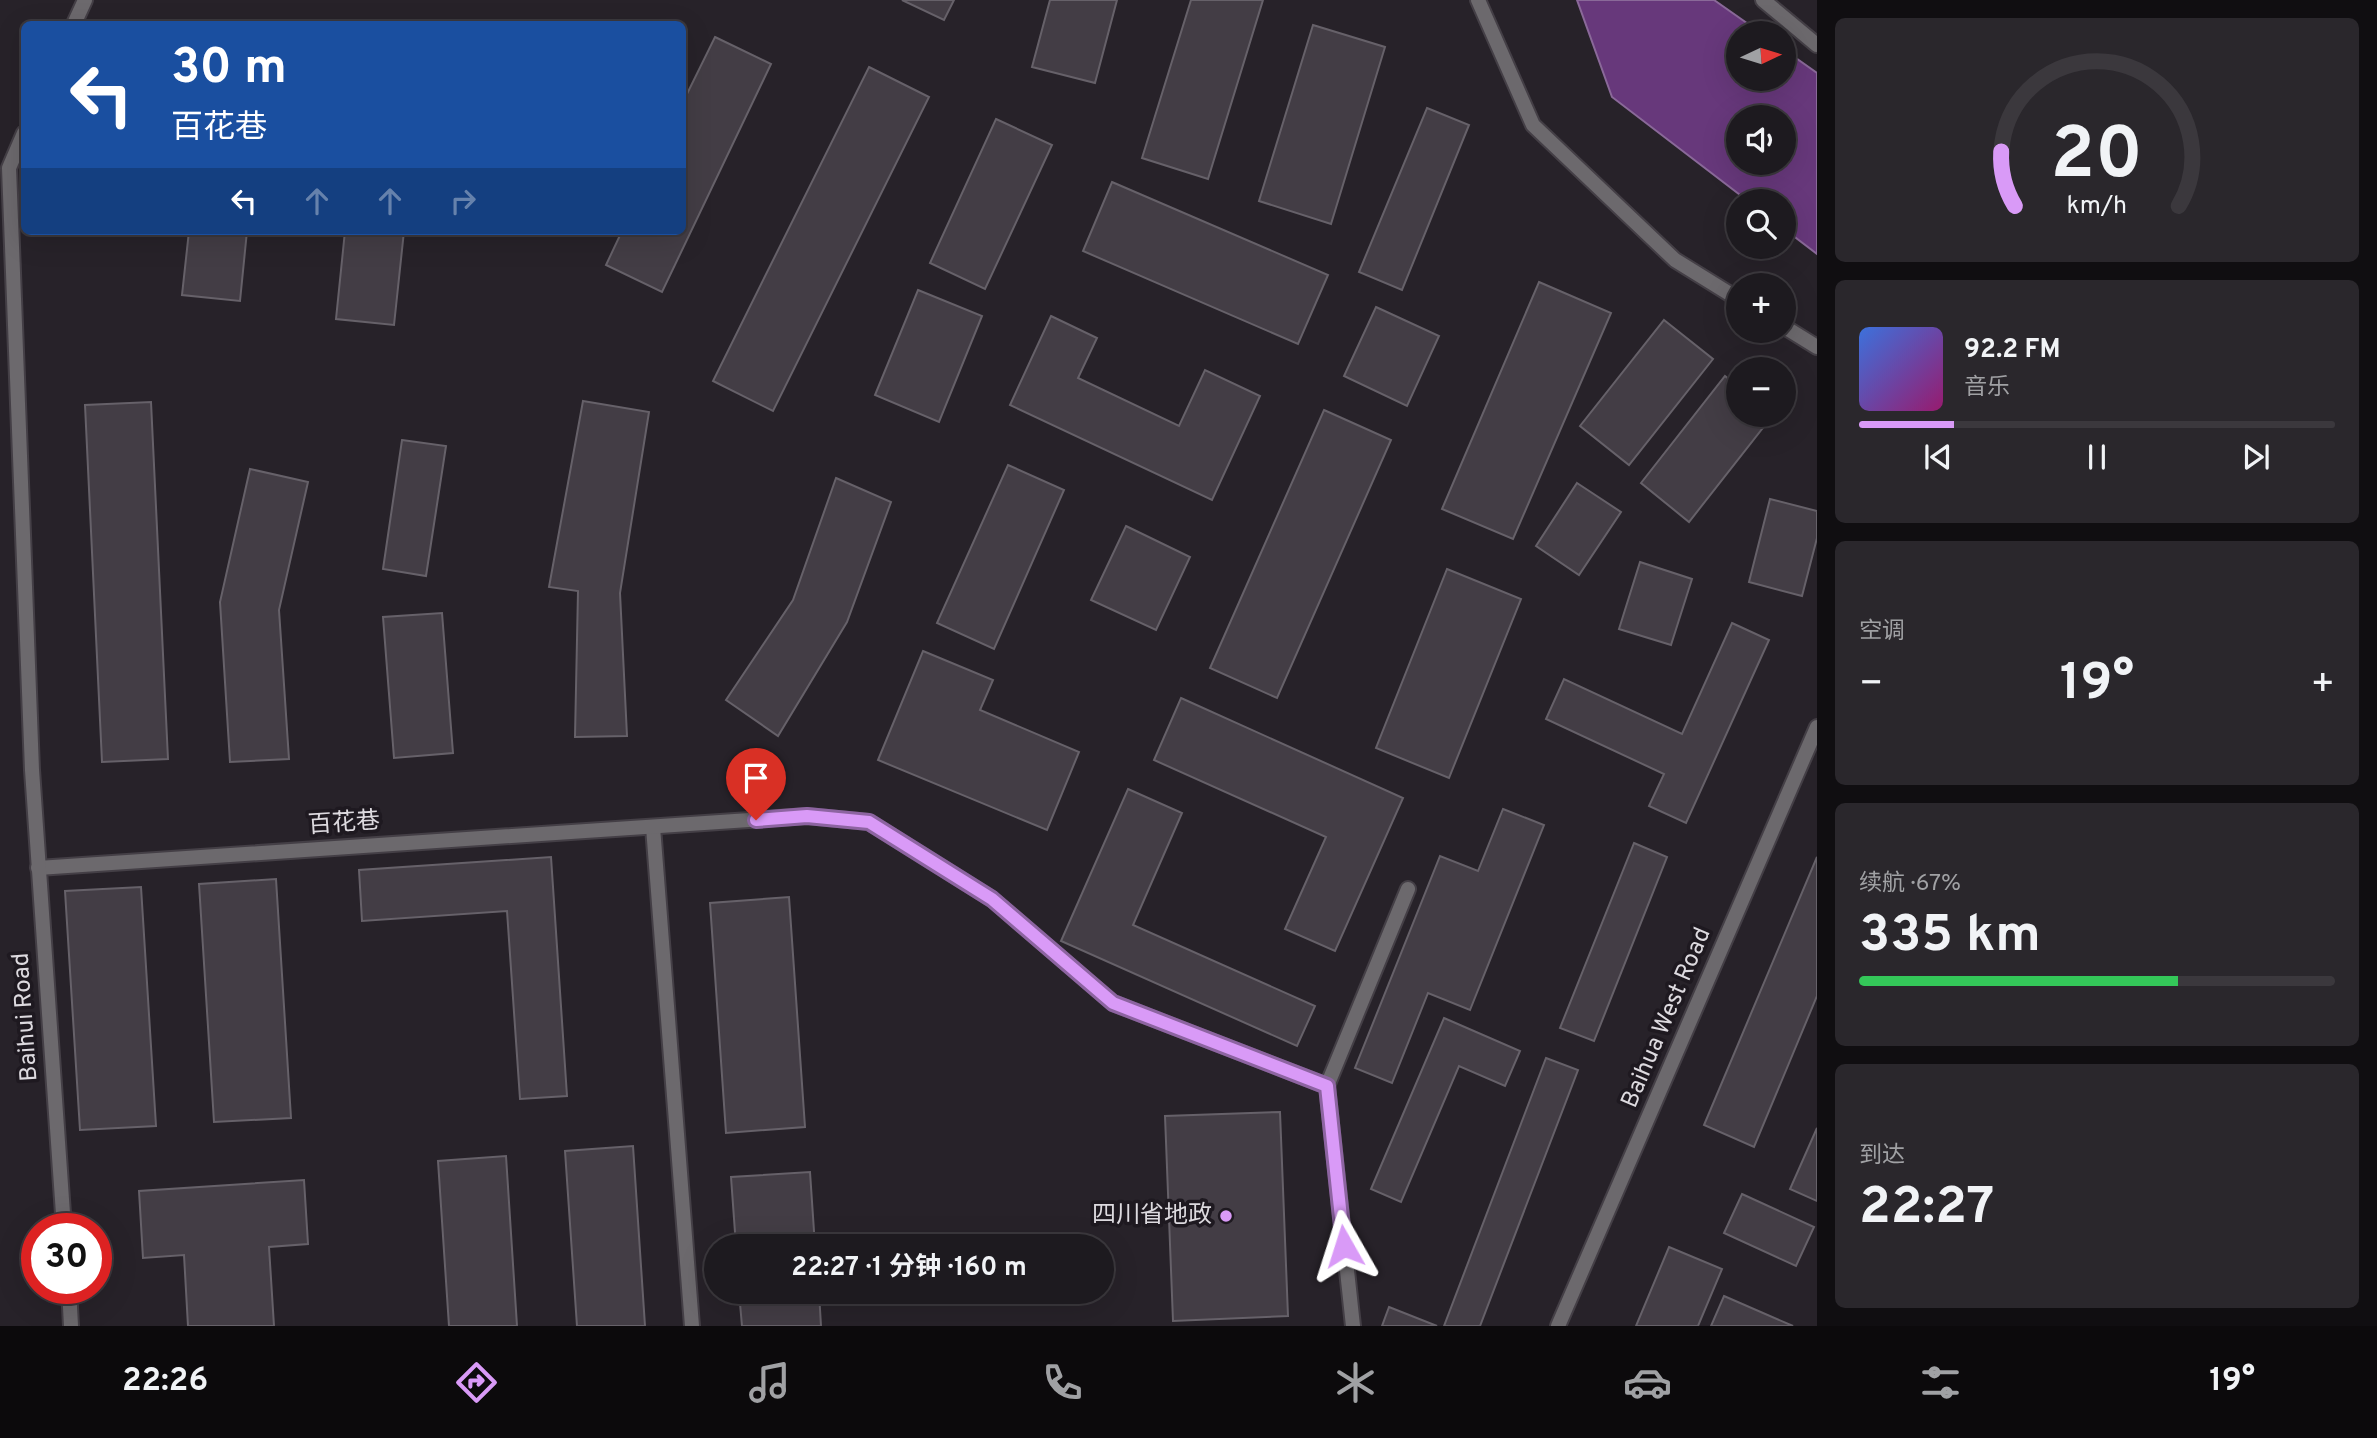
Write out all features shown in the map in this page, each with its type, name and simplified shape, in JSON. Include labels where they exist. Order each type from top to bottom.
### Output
[{"type":"street","points":[[75,21],[85,0]]},
{"type":"street","points":[[1478,0],[1534,125],[1675,260],[1726,292]]},
{"type":"street","points":[[1763,0],[1817,45]]},
{"type":"street","name":"Baihui Road","points":[[21,140],[9,167],[38,868],[63,1213]]},
{"type":"street","points":[[1796,334],[1817,347]]},
{"type":"street","name":"Baihua West Road","points":[[1558,1326],[1817,727]]},
{"type":"street","name":"百花巷","points":[[38,868],[807,816],[869,822],[992,899],[1113,1003],[1327,1086]]},
{"type":"street","points":[[653,827],[692,1326]]},
{"type":"street","points":[[1353,1326],[1327,1086],[1408,890]]},
{"type":"street","points":[[70,1304],[71,1326]]},
{"type":"shaded area","points":[[1577,0],[1714,0],[1744,21],[1726,21],[1726,91],[1796,91],[1796,58],[1817,73],[1817,254],[1796,238],[1796,189],[1732,189],[1612,97]]},
{"type":"building","points":[[902,0],[954,0],[944,20]]},
{"type":"building","points":[[1050,0],[1117,0],[1095,83],[1032,67]]},
{"type":"building","points":[[1191,0],[1263,0],[1208,179],[1142,158]]},
{"type":"building","points":[[1313,25],[1385,47],[1331,224],[1259,201]]},
{"type":"building","points":[[715,37],[771,64],[662,292],[606,265],[620,235],[686,235],[686,96]]},
{"type":"building","points":[[869,67],[929,97],[773,411],[713,381]]},
{"type":"building","points":[[1427,108],[1469,125],[1402,290],[1359,272]]},
{"type":"building","points":[[996,119],[1052,145],[985,289],[930,263]]},
{"type":"building","points":[[1112,182],[1328,275],[1298,344],[1083,251]]},
{"type":"building","points":[[189,235],[247,235],[240,301],[182,295]]},
{"type":"building","points":[[345,235],[404,235],[394,325],[336,319]]},
{"type":"building","points":[[1539,282],[1611,313],[1513,539],[1442,509]]},
{"type":"building","points":[[918,290],[982,316],[939,422],[875,395]]},
{"type":"building","points":[[1376,307],[1439,336],[1407,406],[1344,376]]},
{"type":"building","points":[[1051,316],[1097,338],[1078,378],[1179,426],[1205,370],[1260,396],[1212,500],[1010,405]]},
{"type":"building","points":[[1664,320],[1713,359],[1629,465],[1580,426]]},
{"type":"building","points":[[1725,376],[1726,427],[1764,427],[1689,522],[1641,483]]},
{"type":"building","points":[[583,401],[649,412],[620,593],[627,736],[575,737],[578,591],[549,587]]},
{"type":"building","points":[[151,402],[168,759],[102,762],[85,405]]},
{"type":"building","points":[[1324,410],[1391,440],[1277,698],[1210,668]]},
{"type":"building","points":[[402,440],[446,446],[426,576],[383,569]]},
{"type":"building","points":[[1008,465],[1064,490],[994,649],[937,623]]},
{"type":"building","points":[[250,469],[308,482],[279,610],[289,759],[230,762],[220,602]]},
{"type":"building","points":[[836,478],[891,502],[847,622],[778,736],[726,700],[793,600]]},
{"type":"building","points":[[1577,483],[1621,512],[1579,575],[1536,546]]},
{"type":"building","points":[[1770,499],[1817,511],[1817,538],[1802,596],[1749,582]]},
{"type":"building","points":[[1126,526],[1190,557],[1156,630],[1091,600]]},
{"type":"building","points":[[1640,562],[1692,579],[1671,645],[1619,629]]},
{"type":"building","points":[[1447,569],[1521,599],[1449,778],[1376,748]]},
{"type":"building","points":[[442,613],[453,753],[394,758],[383,617]]},
{"type":"building","points":[[1732,623],[1769,640],[1686,823],[1649,806],[1664,774],[1546,719],[1564,679],[1682,734]]},
{"type":"building","points":[[923,651],[993,680],[980,710],[1079,752],[1047,830],[878,760]]},
{"type":"building","points":[[1181,698],[1403,798],[1335,951],[1285,929],[1326,837],[1154,760]]},
{"type":"building","points":[[1128,789],[1182,813],[1133,925],[1315,1006],[1297,1046],[1061,941]]},
{"type":"building","points":[[1503,809],[1544,825],[1470,1010],[1428,993],[1392,1083],[1355,1068],[1440,856],[1478,871]]},
{"type":"building","points":[[1634,843],[1667,857],[1594,1041],[1560,1028]]},
{"type":"building","points":[[551,857],[567,1096],[520,1099],[507,911],[362,921],[359,870]]},
{"type":"building","points":[[1817,857],[1817,996],[1754,1147],[1704,1125]]},
{"type":"building","points":[[276,879],[291,1118],[214,1122],[199,884]]},
{"type":"building","points":[[141,887],[156,1126],[80,1130],[65,891]]},
{"type":"building","points":[[789,897],[805,1127],[726,1133],[710,903]]},
{"type":"building","points":[[1444,1018],[1520,1051],[1505,1086],[1459,1066],[1401,1202],[1371,1189]]},
{"type":"building","points":[[1546,1058],[1578,1070],[1480,1326],[1444,1326]]},
{"type":"building","name":"四川省地政","points":[[1280,1112],[1288,1316],[1173,1321],[1165,1116]]},
{"type":"building","points":[[1817,1128],[1817,1201],[1790,1189]]},
{"type":"building","points":[[633,1146],[645,1326],[577,1326],[565,1151]]},
{"type":"building","points":[[506,1156],[517,1326],[449,1326],[438,1161]]},
{"type":"building","points":[[810,1172],[814,1234],[735,1234],[731,1177]]},
{"type":"building","points":[[304,1180],[308,1244],[269,1247],[274,1326],[188,1326],[184,1255],[143,1258],[139,1191]]},
{"type":"building","points":[[1742,1194],[1814,1227],[1796,1266],[1724,1233]]},
{"type":"building","points":[[1669,1247],[1722,1269],[1698,1326],[1636,1326]]},
{"type":"building","points":[[1724,1296],[1793,1326],[1711,1326]]},
{"type":"building","points":[[740,1304],[820,1304],[821,1326],[742,1326]]},
{"type":"building","points":[[1389,1307],[1437,1326],[1382,1326]]},
{"type":"place","name":"四川省地政","points":[[1226,1216]]},
{"type":"route","points":[[756,820],[807,816],[869,822],[992,899],[1113,1003],[1327,1086],[1344,1246]]}]
